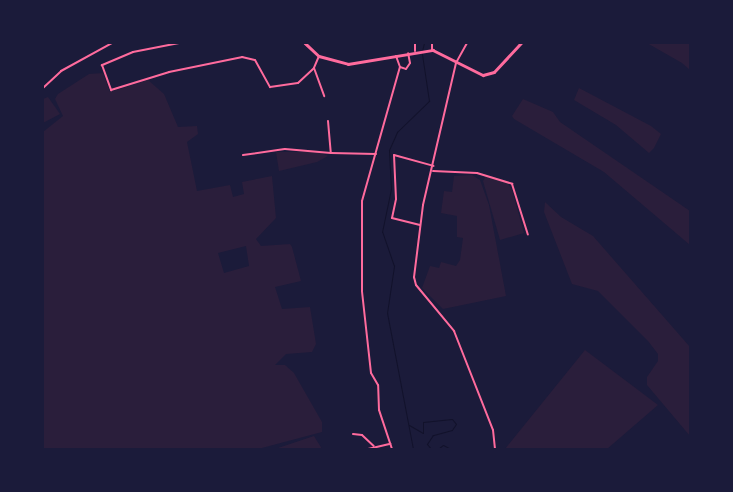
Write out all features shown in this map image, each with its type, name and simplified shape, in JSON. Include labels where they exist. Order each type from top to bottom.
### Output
[{"type":"main road","points":[[305,43],[319,56],[348,64],[396,56],[426,49],[432,50],[456,63],[486,75],[521,43]]},
{"type":"street","points":[[43,88],[61,71],[112,43]]},
{"type":"street","points":[[179,43],[109,60],[102,65],[112,90],[170,72],[242,57],[255,60],[270,87],[298,83],[314,68],[319,56]]},
{"type":"street","points":[[415,43],[416,51]]},
{"type":"street","points":[[432,43],[432,50]]},
{"type":"street","points":[[467,43],[456,63],[420,225],[415,282],[454,331],[494,430],[495,449]]},
{"type":"street","points":[[400,67],[409,67],[408,53]]},
{"type":"street","points":[[392,449],[379,410],[378,385],[371,373],[362,291],[362,201],[377,154],[400,67],[396,56]]},
{"type":"street","points":[[314,68],[324,96]]},
{"type":"street","points":[[328,120],[331,153]]},
{"type":"street","points":[[243,155],[285,149],[331,153],[377,154]]},
{"type":"street","points":[[420,225],[392,218],[394,155],[434,166]]},
{"type":"street","points":[[433,171],[477,173],[512,184],[528,235]]},
{"type":"street","points":[[353,434],[362,435],[374,446]]},
{"type":"street","points":[[368,449],[374,446],[390,444]]},
{"type":"shaded area","points":[[647,43],[690,43],[690,70],[682,63]]},
{"type":"shaded area","points":[[103,73],[110,92],[148,80],[164,94],[178,127],[197,126],[198,134],[187,142],[197,191],[230,185],[233,197],[244,194],[242,182],[272,176],[276,218],[256,239],[261,246],[290,244],[292,247],[301,281],[275,287],[282,309],[310,307],[316,344],[312,352],[286,354],[275,365],[285,365],[294,373],[322,422],[322,432],[258,449],[43,449],[43,132],[63,116],[55,99],[58,94],[89,74]],"holes":[[[246,246],[249,266],[224,273],[218,253]]]},
{"type":"shaded area","points":[[579,88],[651,126],[661,134],[654,148],[649,153],[616,125],[574,100]]},
{"type":"shaded area","points":[[48,97],[60,114],[43,123],[43,99]]},
{"type":"shaded area","points":[[523,99],[553,112],[560,122],[690,211],[690,245],[604,172],[514,119],[512,116]]},
{"type":"shaded area","points":[[276,152],[319,152],[328,156],[317,162],[279,171]]},
{"type":"shaded area","points":[[472,175],[480,180],[489,205],[506,296],[443,309],[422,288],[430,266],[439,268],[441,262],[456,266],[460,260],[463,238],[457,237],[457,216],[441,213],[444,191],[452,192],[454,176]]},
{"type":"shaded area","points":[[486,176],[508,184],[512,190],[524,233],[500,240],[483,181]]},
{"type":"shaded area","points":[[545,202],[561,217],[593,236],[690,347],[690,436],[647,385],[647,377],[658,361],[658,354],[648,341],[598,291],[572,284],[544,212]]},
{"type":"shaded area","points":[[585,350],[658,405],[607,449],[505,449]]},
{"type":"shaded area","points":[[314,436],[322,449],[275,449]]},
{"type":"waterway","points":[[422,51],[424,43]]},
{"type":"waterway","points":[[413,449],[387,313],[394,266],[382,232],[391,189],[389,150],[397,132],[429,101],[422,54]]},
{"type":"waterway","points":[[409,425],[423,433],[423,422],[452,419],[456,424],[452,430],[433,435],[427,444],[431,449]]},
{"type":"waterway","points":[[438,449],[443,445],[451,449]]}]
